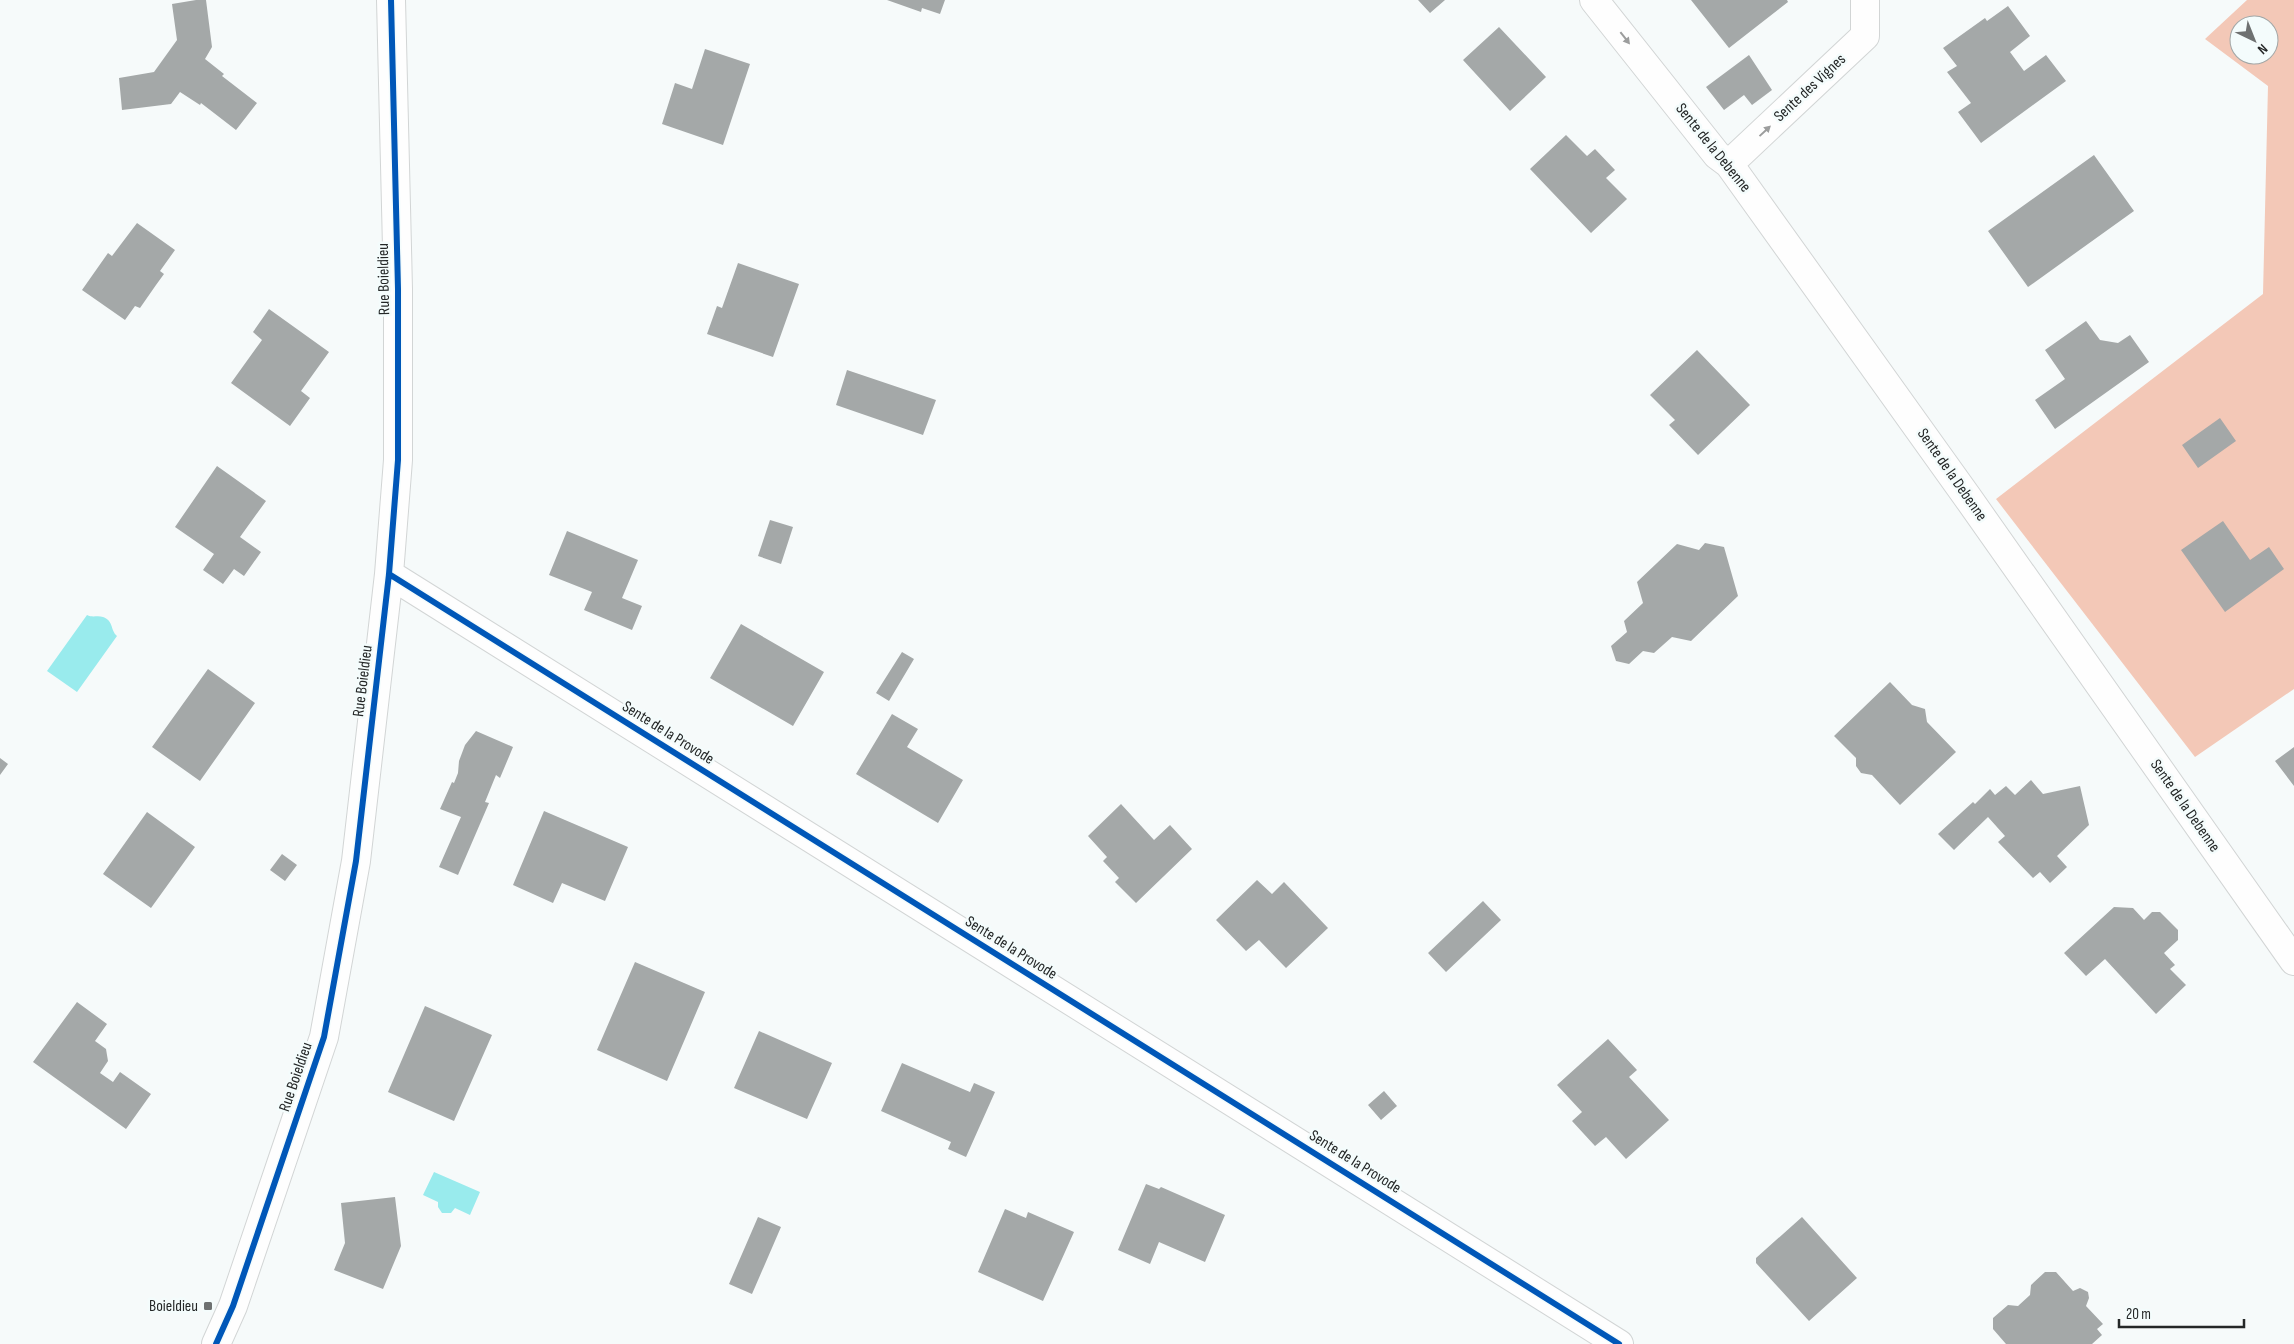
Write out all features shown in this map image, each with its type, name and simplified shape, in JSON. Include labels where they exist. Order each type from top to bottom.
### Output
[{"type":"street","name":"Rue Boieldieu","points":[[216,1344],[233,1306],[324,1037],[356,862],[389,574],[398,450],[398,289],[392,0]]},
{"type":"street","name":"Sente de la Debenne","points":[[1594,0],[1716,155],[1729,164],[1968,498],[2294,961]]},
{"type":"street","name":"Sente des Vignes","points":[[1729,164],[1866,36],[1865,0]]},
{"type":"street","name":"Sente de la Provode","points":[[389,574],[1619,1344]]},
{"type":"shaded area","points":[[2247,0],[2294,0],[2294,689],[2195,757],[1996,499],[2263,294],[2268,86],[2240,65],[2279,65],[2279,15],[2231,15]]},
{"type":"shaded area","points":[[2229,17],[2229,57],[2205,39]]},
{"type":"water","points":[[87,615],[101,616],[109,621],[117,636],[77,692],[47,671]]},
{"type":"water","points":[[434,1172],[480,1192],[470,1215],[455,1208],[451,1213],[442,1213],[438,1207],[438,1202],[423,1195]]},
{"type":"building","points":[[206,0],[212,47],[205,59],[224,74],[222,76],[257,103],[236,130],[201,103],[200,105],[180,92],[171,104],[122,110],[119,78],[154,72],[177,40],[172,4]]},
{"type":"building","points":[[887,0],[945,0],[940,14],[922,8],[921,12]]},
{"type":"building","points":[[1418,0],[1445,0],[1430,13]]},
{"type":"building","points":[[1691,0],[1787,0],[1788,2],[1729,48]]},
{"type":"building","points":[[2008,6],[2030,36],[2010,52],[2024,71],[2046,55],[2066,81],[1981,143],[1958,112],[1971,103],[1947,72],[1957,66],[1943,48],[1985,18],[1987,21]]},
{"type":"building","points":[[1499,27],[1546,77],[1510,111],[1463,60]]},
{"type":"building","points":[[705,49],[750,64],[723,145],[662,124],[675,83],[692,89]]},
{"type":"building","points":[[1749,55],[1772,90],[1752,105],[1744,95],[1724,110],[1706,87]]},
{"type":"building","points":[[1566,135],[1587,156],[1595,149],[1615,170],[1606,178],[1627,199],[1591,233],[1530,169]]},
{"type":"building","points":[[2094,155],[2134,211],[2028,287],[1988,231]]},
{"type":"building","points":[[137,223],[175,250],[160,271],[164,274],[140,308],[135,306],[125,320],[82,290],[108,253],[112,256]]},
{"type":"building","points":[[738,263],[799,284],[773,357],[707,334],[717,306],[722,308]]},
{"type":"building","points":[[269,309],[329,352],[301,391],[310,398],[290,426],[231,383],[262,340],[253,332]]},
{"type":"building","points":[[2086,321],[2100,340],[2118,343],[2130,335],[2149,362],[2055,429],[2035,400],[2065,379],[2045,350]]},
{"type":"building","points":[[1697,350],[1750,405],[1698,455],[1669,425],[1675,420],[1650,395]]},
{"type":"building","points":[[847,370],[936,400],[923,435],[836,405]]},
{"type":"building","points":[[2220,418],[2236,441],[2198,468],[2182,445]]},
{"type":"building","points":[[217,466],[266,501],[240,537],[261,552],[244,576],[234,569],[223,584],[203,570],[214,554],[175,527]]},
{"type":"building","points":[[770,520],[793,527],[781,564],[758,556]]},
{"type":"building","points":[[2223,521],[2250,560],[2269,547],[2284,569],[2225,612],[2181,550]]},
{"type":"building","points":[[567,531],[638,560],[622,598],[642,606],[632,630],[584,610],[592,592],[549,575]]},
{"type":"building","points":[[1705,543],[1724,547],[1738,596],[1691,641],[1672,637],[1654,653],[1643,651],[1629,664],[1616,661],[1611,646],[1627,632],[1624,621],[1643,603],[1637,582],[1677,544],[1699,550]]},
{"type":"building","points":[[741,624],[824,672],[793,726],[710,678]]},
{"type":"building","points":[[902,652],[914,659],[889,701],[876,693]]},
{"type":"building","points":[[208,669],[255,703],[200,781],[152,747]]},
{"type":"building","points":[[1890,682],[1912,705],[1925,709],[1927,722],[1956,752],[1900,805],[1872,775],[1861,773],[1856,766],[1856,758],[1834,736]]},
{"type":"building","points":[[892,714],[918,729],[907,747],[963,780],[938,823],[856,774]]},
{"type":"building","points":[[476,731],[513,747],[500,778],[496,775],[485,802],[489,803],[458,875],[439,867],[461,817],[440,809],[458,773],[459,761],[465,745]]},
{"type":"building","points":[[2294,747],[2294,786],[2275,761]]},
{"type":"building","points":[[0,758],[8,764],[0,775]]},
{"type":"building","points":[[2031,780],[2043,794],[2080,786],[2089,825],[2057,856],[2067,867],[2050,883],[2040,872],[2033,878],[1998,842],[2005,836],[1988,817],[1954,850],[1938,834],[1973,802],[1975,804],[1990,789],[1995,795],[2006,786],[2015,795]]},
{"type":"building","points":[[1121,804],[1154,840],[1170,825],[1192,849],[1136,903],[1115,882],[1119,878],[1103,861],[1107,857],[1088,836]]},
{"type":"building","points":[[544,811],[628,847],[605,901],[562,883],[553,903],[513,885]]},
{"type":"building","points":[[147,812],[195,847],[151,908],[103,874]]},
{"type":"building","points":[[282,854],[297,865],[285,881],[270,870]]},
{"type":"building","points":[[1257,880],[1272,894],[1284,882],[1328,928],[1286,968],[1259,940],[1246,951],[1216,920]]},
{"type":"building","points":[[1483,901],[1501,920],[1446,972],[1428,953]]},
{"type":"building","points":[[2114,907],[2133,908],[2144,920],[2152,912],[2160,912],[2178,930],[2178,940],[2164,953],[2175,965],[2170,969],[2186,985],[2156,1014],[2105,959],[2086,976],[2064,953]]},
{"type":"building","points":[[635,962],[705,992],[667,1081],[597,1050]]},
{"type":"building","points":[[77,1002],[107,1024],[95,1041],[106,1049],[108,1061],[100,1073],[113,1082],[120,1072],[151,1094],[126,1129],[33,1062]]},
{"type":"building","points":[[425,1006],[492,1035],[454,1121],[388,1092]]},
{"type":"building","points":[[759,1031],[832,1063],[807,1119],[734,1088]]},
{"type":"building","points":[[1608,1039],[1637,1070],[1629,1077],[1669,1120],[1626,1159],[1606,1137],[1595,1146],[1572,1121],[1582,1112],[1557,1085]]},
{"type":"building","points":[[902,1063],[970,1092],[974,1083],[995,1092],[966,1157],[948,1149],[951,1142],[881,1111]]},
{"type":"building","points":[[1384,1091],[1397,1106],[1381,1120],[1368,1105]]},
{"type":"building","points":[[1146,1184],[1159,1189],[1161,1187],[1225,1215],[1205,1262],[1159,1242],[1150,1264],[1118,1250]]},
{"type":"building","points":[[395,1197],[401,1246],[383,1289],[334,1270],[345,1243],[341,1203]]},
{"type":"building","points":[[1005,1209],[1026,1218],[1028,1212],[1074,1232],[1043,1301],[978,1272]]},
{"type":"building","points":[[758,1217],[781,1227],[752,1294],[729,1284]]},
{"type":"building","points":[[1802,1217],[1857,1278],[1809,1321],[1756,1263],[1756,1258]]},
{"type":"building","points":[[2045,1272],[2056,1272],[2073,1291],[2080,1288],[2088,1292],[2089,1298],[2086,1306],[2103,1324],[2097,1329],[2102,1335],[2092,1344],[2006,1344],[1993,1329],[1993,1318],[2008,1305],[2018,1306],[2030,1295],[2031,1285]]},
{"type":"cycle path","points":[[216,1344],[233,1306],[324,1037],[356,861],[389,574],[398,460],[398,289],[391,0]]},
{"type":"cycle path","points":[[389,574],[1619,1344]]},
{"type":"place","name":"Boieldieu","points":[[208,1306]]}]
